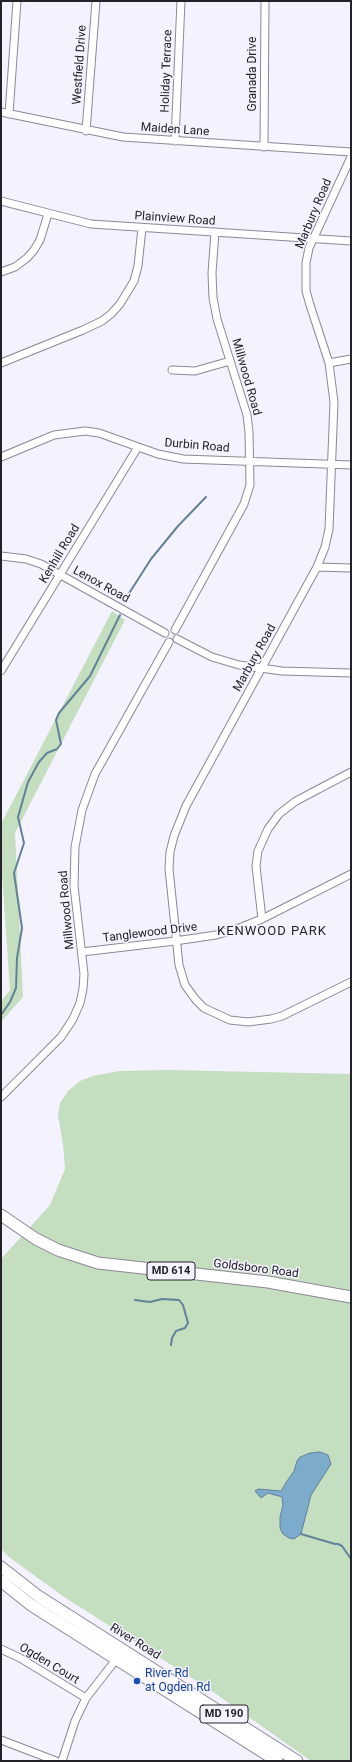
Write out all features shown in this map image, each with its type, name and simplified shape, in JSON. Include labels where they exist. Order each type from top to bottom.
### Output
[{"type":"main road","name":"Goldsboro Road","points":[[1,1215],[51,1247],[72,1256],[98,1263],[268,1282],[351,1297]]},
{"type":"main road","name":"River Road","points":[[1,1567],[38,1596],[297,1761]]},
{"type":"main road","name":"River Road","points":[[1,1581],[31,1605],[277,1761]]},
{"type":"street","points":[[9,114],[17,1]]},
{"type":"street","name":"Westfield Drive","points":[[86,131],[96,1]]},
{"type":"street","name":"Holiday Terrace","points":[[175,141],[181,1]]},
{"type":"street","name":"Granada Drive","points":[[264,147],[265,1]]},
{"type":"street","name":"Maiden Lane","points":[[1,112],[86,131],[123,137],[351,152]]},
{"type":"street","name":"Marbury Road","points":[[351,157],[313,239],[306,263],[306,291],[329,363],[334,402],[333,464],[329,529],[325,547],[317,567],[186,806],[174,836],[170,852],[169,869],[178,965],[185,985],[204,1008],[214,1014],[230,1020],[248,1022],[271,1019],[282,1016],[351,982]]},
{"type":"street","name":"Plainview Road","points":[[1,201],[91,224],[351,242]]},
{"type":"street","points":[[1,272],[15,266],[34,250],[40,240],[48,214]]},
{"type":"street","points":[[1,363],[83,330],[102,321],[111,314],[120,304],[134,281],[138,266],[142,228]]},
{"type":"street","name":"Millwood Road","points":[[175,630],[244,504],[250,485],[247,416],[217,319],[214,298],[212,273],[216,232]]},
{"type":"street","points":[[329,363],[351,359]]},
{"type":"street","points":[[172,370],[195,371],[230,361]]},
{"type":"street","name":"Durbin Road","points":[[1,456],[54,435],[85,431],[99,433],[158,454],[183,459],[351,465]]},
{"type":"street","name":"Kenhill Road","points":[[1,671],[138,448]]},
{"type":"street","name":"Lenox Road","points":[[1,556],[26,559],[41,564],[165,633]]},
{"type":"street","points":[[317,567],[351,568]]},
{"type":"street","points":[[170,629],[175,630],[177,633],[177,639],[169,642],[165,637],[165,633],[170,629]]},
{"type":"street","points":[[177,639],[212,657],[239,665],[262,669],[351,673]]},
{"type":"street","name":"Millwood Road","points":[[1,1097],[61,1037],[73,1019],[80,1003],[83,989],[82,952],[74,886],[75,847],[82,810],[95,774],[169,642]]},
{"type":"street","points":[[262,919],[256,866],[258,851],[268,829],[279,814],[296,801],[351,772]]},
{"type":"street","name":"Tanglewood Drive","points":[[82,952],[175,941],[216,935],[234,930],[262,919],[351,874]]},
{"type":"street","name":"Ogden Court","points":[[1,1649],[20,1658],[86,1698]]},
{"type":"street","points":[[62,1761],[75,1721],[86,1698],[123,1650]]},
{"type":"street","points":[[1,1740],[56,1761]]},
{"type":"green space","points":[[112,611],[125,620],[15,833],[23,997],[1,1022],[1,1001],[10,990],[1,861],[1,824]]},
{"type":"green space","points":[[169,1070],[351,1074],[351,1761],[311,1761],[206,1687],[64,1597],[9,1557],[1,1549],[1,1259],[50,1205],[65,1169],[63,1144],[58,1116],[60,1103],[68,1091],[80,1081],[93,1076],[119,1071]]},
{"type":"water","points":[[320,1452],[328,1455],[331,1464],[311,1495],[301,1534],[294,1539],[289,1538],[283,1534],[280,1528],[280,1517],[283,1505],[282,1497],[268,1493],[261,1498],[255,1491],[258,1489],[281,1491],[294,1471],[300,1457],[310,1453]]},
{"type":"waterway","points":[[126,603],[128,595],[151,559],[178,526],[206,497]]},
{"type":"waterway","points":[[1,1015],[10,1002],[16,988],[17,958],[22,928],[14,873],[24,843],[18,817],[28,782],[39,762],[47,753],[57,749],[61,744],[56,720],[59,713],[90,676],[120,615]]},
{"type":"waterway","points":[[135,1300],[150,1302],[162,1299],[179,1300],[183,1305],[188,1323],[185,1328],[176,1331],[172,1338],[171,1345]]},
{"type":"waterway","points":[[301,1534],[338,1544],[342,1546],[351,1559]]},
{"type":"place","name":"River Rd at Ogden Rd","points":[[137,1681]]},
{"type":"district","name":"KENWOOD PARK","points":[[272,932]]}]
